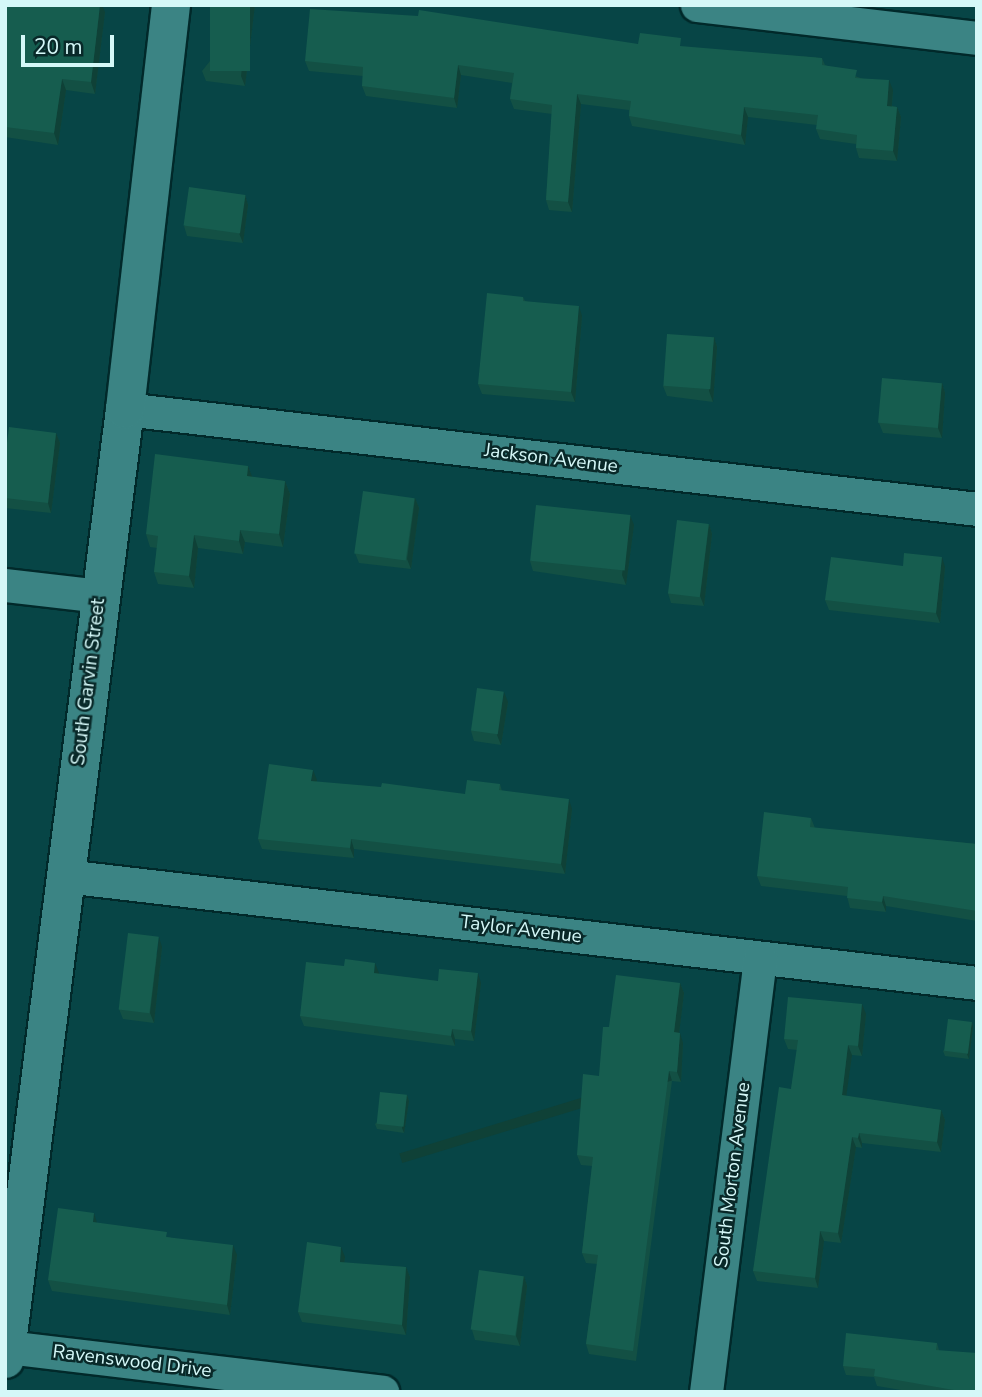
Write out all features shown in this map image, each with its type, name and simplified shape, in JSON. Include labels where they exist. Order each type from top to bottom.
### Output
[{"type":"street","name":"South Garvin Street","points":[[6,1353],[13,1228],[65,876],[125,409],[171,5]]},
{"type":"street","points":[[697,5],[977,38]]},
{"type":"street","name":"Jackson Avenue","points":[[125,409],[977,509]]},
{"type":"street","points":[[5,585],[100,596]]},
{"type":"street","name":"Taylor Avenue","points":[[65,876],[977,983]]},
{"type":"street","name":"South Morton Avenue","points":[[706,1392],[760,958]]},
{"type":"street","name":"Ravenswood Drive","points":[[6,1353],[382,1392]]},
{"type":"building","points":[[5,5],[100,5],[91,82],[62,79],[54,133],[5,127]]},
{"type":"building","points":[[210,5],[250,5],[250,71],[210,71]]},
{"type":"building","points":[[310,9],[418,16],[419,10],[638,44],[640,33],[681,38],[680,46],[822,58],[822,65],[857,70],[855,78],[889,80],[887,106],[897,107],[893,151],[856,148],[857,135],[816,129],[818,115],[744,107],[741,135],[629,116],[631,101],[577,94],[568,202],[546,200],[552,105],[510,99],[514,73],[458,65],[454,98],[362,86],[363,67],[305,61]]},
{"type":"building","points":[[189,187],[245,195],[240,234],[184,226]]},
{"type":"building","points":[[487,293],[523,297],[523,301],[579,306],[571,392],[478,384]]},
{"type":"building","points":[[667,334],[714,337],[710,389],[663,386]]},
{"type":"building","points":[[882,378],[942,383],[938,428],[878,423]]},
{"type":"building","points":[[9,427],[56,433],[48,503],[5,498],[5,458]]},
{"type":"building","points":[[155,454],[248,466],[247,476],[285,481],[279,534],[240,530],[239,541],[194,535],[189,576],[154,572],[158,536],[146,534]]},
{"type":"building","points":[[363,491],[414,498],[406,561],[354,553]]},
{"type":"building","points":[[536,505],[630,515],[625,571],[530,561]]},
{"type":"building","points":[[677,520],[709,524],[700,597],[668,593]]},
{"type":"building","points":[[904,553],[942,557],[936,613],[825,600],[831,557],[903,566]]},
{"type":"building","points":[[477,688],[504,692],[498,734],[471,731]]},
{"type":"building","points":[[269,764],[313,770],[311,781],[381,787],[382,783],[465,794],[467,780],[500,784],[499,790],[569,799],[561,864],[351,839],[350,848],[258,839]]},
{"type":"building","points":[[764,812],[811,818],[810,827],[977,844],[977,911],[883,896],[882,902],[847,898],[848,887],[757,876]]},
{"type":"building","points":[[128,933],[159,937],[149,1013],[119,1009]]},
{"type":"building","points":[[345,959],[375,963],[374,973],[438,981],[439,969],[478,973],[471,1031],[452,1029],[451,1036],[300,1016],[306,962],[344,966]]},
{"type":"building","points":[[616,975],[680,983],[674,1032],[680,1033],[677,1072],[669,1071],[633,1351],[586,1344],[598,1255],[582,1253],[593,1157],[577,1155],[583,1074],[599,1076],[603,1027],[609,1027]]},
{"type":"building","points":[[788,997],[862,1004],[858,1046],[848,1045],[842,1095],[941,1110],[937,1142],[859,1133],[858,1138],[852,1137],[838,1233],[820,1231],[815,1278],[753,1271],[779,1087],[791,1089],[798,1040],[784,1039]]},
{"type":"building","points":[[948,1019],[972,1022],[968,1054],[944,1051]]},
{"type":"building","points":[[380,1092],[407,1095],[404,1127],[377,1124]]},
{"type":"building","points":[[58,1208],[94,1213],[93,1222],[167,1232],[166,1237],[233,1245],[227,1305],[48,1280]]},
{"type":"building","points":[[307,1242],[341,1247],[340,1262],[406,1267],[402,1325],[298,1312]]},
{"type":"building","points":[[479,1270],[524,1276],[515,1336],[471,1329]]},
{"type":"building","points":[[846,1333],[937,1343],[936,1350],[977,1353],[977,1392],[874,1376],[875,1369],[843,1366]]}]
